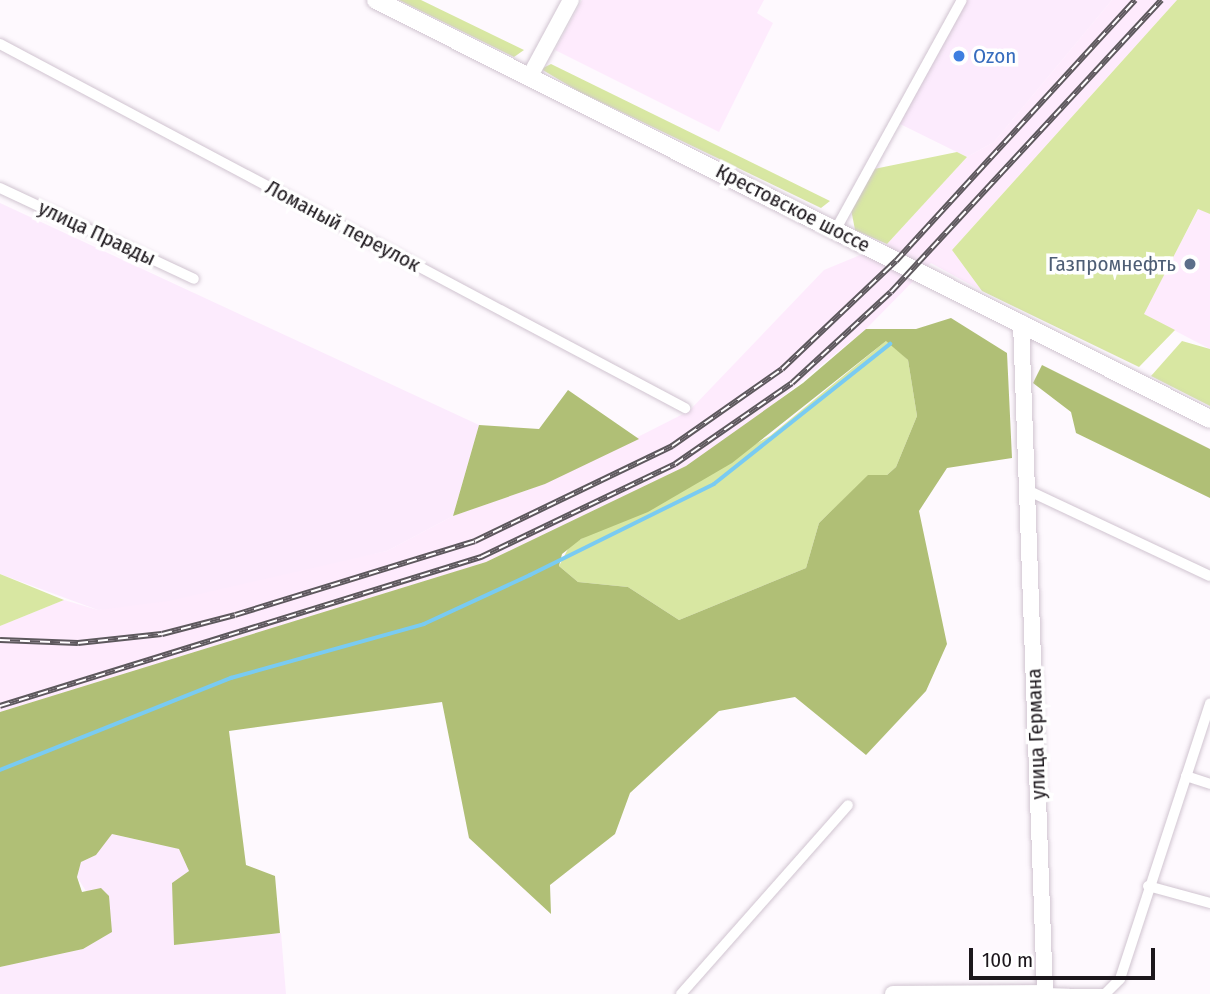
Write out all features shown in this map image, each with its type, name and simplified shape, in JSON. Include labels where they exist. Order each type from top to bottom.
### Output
[{"type":"main road","name":"Крестовское шоссе","points":[[376,0],[1210,419]]},
{"type":"street","points":[[530,76],[571,0]]},
{"type":"street","points":[[835,229],[962,0]]},
{"type":"street","name":"Ломаный переулок","points":[[0,44],[685,408]]},
{"type":"street","name":"улица Правды","points":[[0,188],[194,279]]},
{"type":"street","name":"улица Германа","points":[[1021,323],[1045,994]]},
{"type":"street","points":[[1027,490],[1210,576]]},
{"type":"street","points":[[893,994],[1070,994],[1113,989],[1210,703]]},
{"type":"street","points":[[1186,776],[1210,784]]},
{"type":"street","points":[[681,994],[848,805]]},
{"type":"street","points":[[1148,886],[1210,903]]},
{"type":"shaded area","points":[[582,0],[764,0],[757,13],[773,23],[719,132],[555,50]]},
{"type":"shaded area","points":[[963,0],[1112,0],[994,142],[967,157],[900,124]]},
{"type":"shaded area","points":[[1112,0],[1177,0],[952,250],[982,291],[931,263],[866,329],[744,428],[686,466],[486,562],[0,712],[0,626],[64,600],[98,610],[387,551],[453,516],[545,484],[689,411],[824,270],[887,244],[967,157],[994,142]]},
{"type":"shaded area","points":[[0,203],[479,425],[453,516],[387,551],[169,601],[98,610],[0,574]]},
{"type":"shaded area","name":"Газпромнефть","points":[[1199,208],[1210,214],[1210,349],[1143,314]]},
{"type":"shaded area","points":[[111,834],[179,849],[189,871],[175,945],[281,933],[286,994],[0,994],[0,967],[83,949],[112,932],[77,877],[81,862],[96,855]]},
{"type":"green space","points":[[399,0],[421,0],[524,50],[514,57]]},
{"type":"green space","points":[[1177,0],[1210,0],[1210,214],[1198,209],[1144,314],[1175,330],[1139,367],[982,291],[952,250]]},
{"type":"green space","points":[[551,64],[830,201],[821,208],[578,91],[541,69]]},
{"type":"green space","points":[[957,152],[967,157],[887,244],[855,230],[851,209],[874,169]]},
{"type":"green space","points":[[951,318],[1007,353],[1012,458],[947,468],[919,511],[947,644],[926,691],[866,755],[795,697],[719,711],[630,793],[615,834],[550,885],[551,914],[469,838],[442,702],[229,731],[246,865],[275,876],[280,933],[174,945],[172,883],[189,871],[179,849],[112,834],[96,855],[81,862],[77,877],[82,892],[101,888],[109,896],[112,932],[83,949],[0,967],[0,712],[486,562],[686,466],[803,383],[866,329],[916,329]],"holes":[[[886,341],[908,360],[917,416],[896,467],[887,475],[868,475],[819,523],[806,568],[679,620],[628,587],[578,582],[559,566],[562,554],[581,539],[648,512],[732,463]]]},
{"type":"green space","points":[[887,340],[908,360],[917,416],[896,467],[887,475],[868,476],[819,523],[806,568],[679,620],[628,587],[578,582],[559,566],[570,545],[770,436]]},
{"type":"green space","points":[[1182,341],[1210,349],[1210,406],[1151,376]]},
{"type":"green space","points":[[1042,365],[1210,449],[1210,498],[1076,433],[1071,412],[1033,383]]},
{"type":"green space","points":[[568,390],[639,439],[545,484],[453,516],[479,425],[539,429]]},
{"type":"green space","points":[[0,574],[64,600],[0,626]]},
{"type":"waterway","points":[[0,770],[231,678],[424,624],[530,575],[714,484],[890,344]]},
{"type":"railway","points":[[0,640],[78,643],[162,634],[235,615],[475,541],[672,446],[782,369],[896,261],[1135,0]]},
{"type":"railway","points":[[0,706],[481,557],[675,464],[792,383],[891,292],[1161,0]]},
{"type":"place","name":"Ozon","points":[[959,56]]},
{"type":"place","name":"Газпромнефть","points":[[1190,264]]}]
